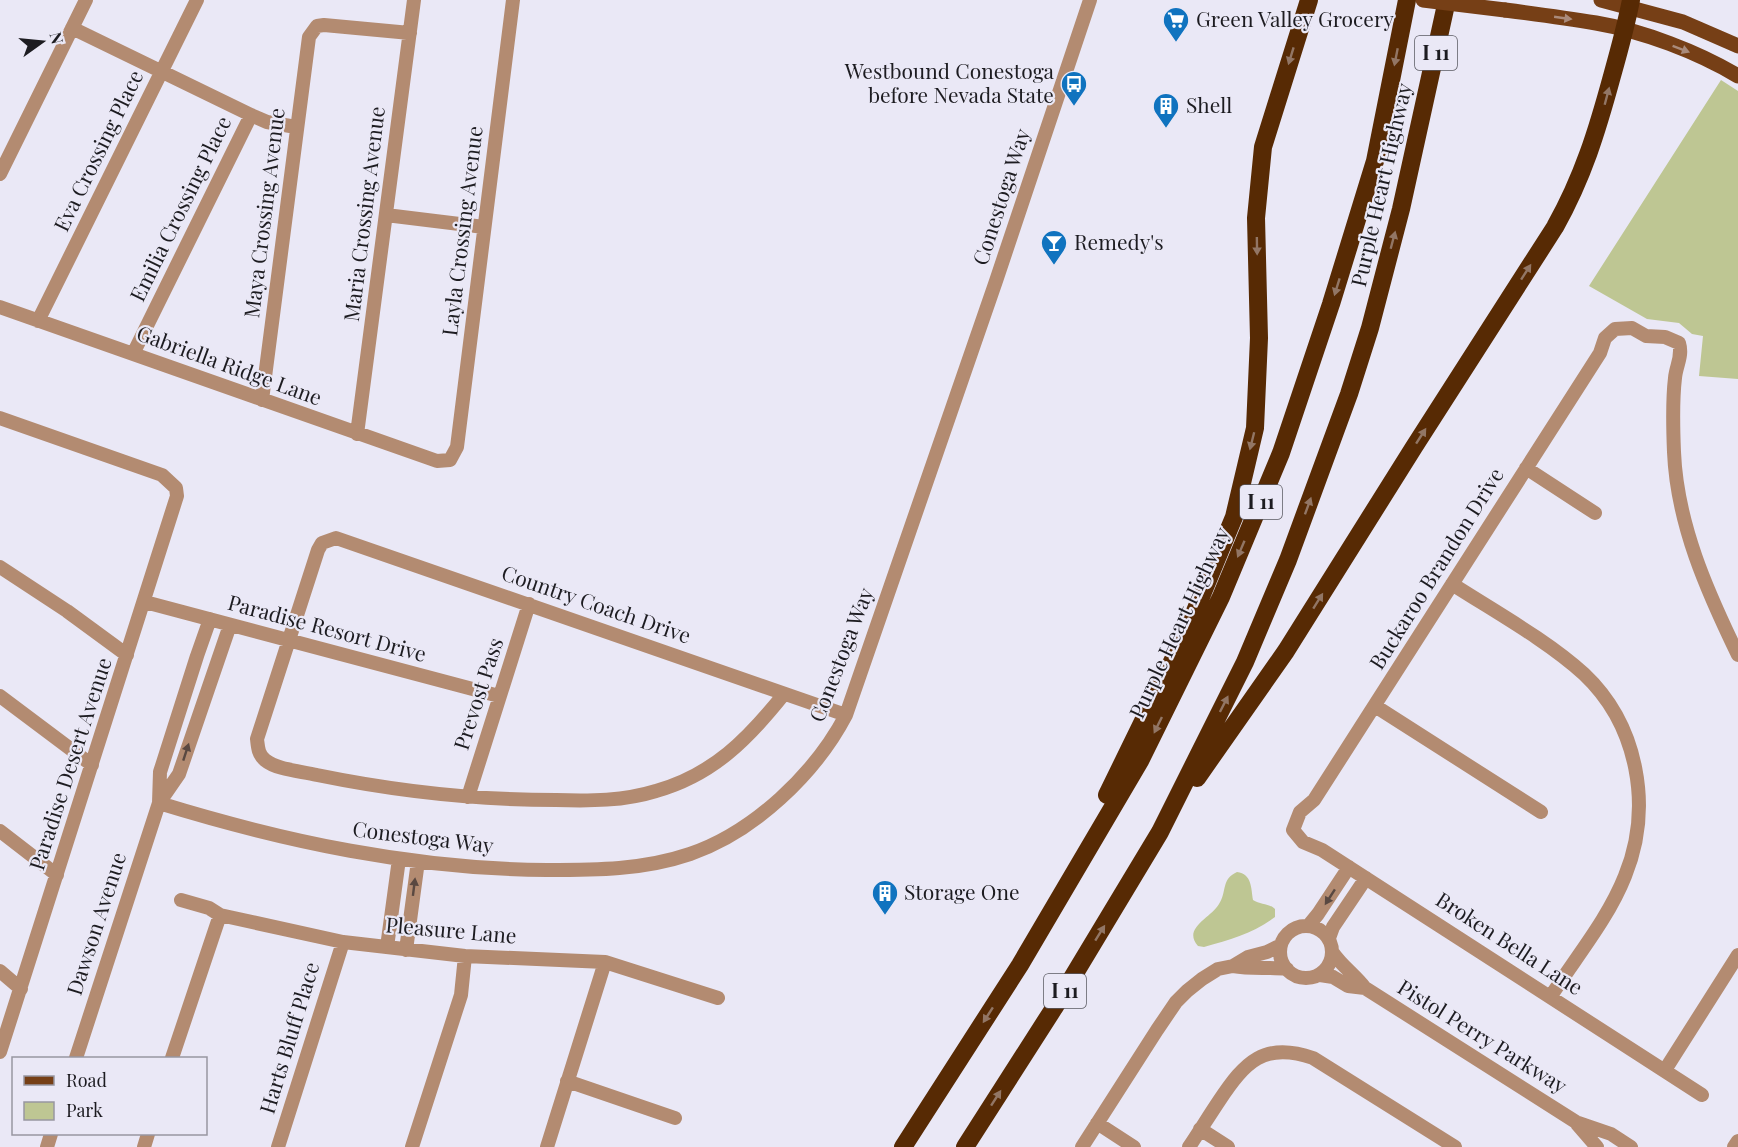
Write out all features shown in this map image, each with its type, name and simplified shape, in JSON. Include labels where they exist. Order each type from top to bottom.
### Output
[{"type":"highway","points":[[1020,965],[1186,633],[1234,517],[1256,428],[1258,338],[1256,218],[1263,147],[1309,0]]},
{"type":"highway","name":"Purple Heart Highway","points":[[903,1147],[1020,965],[1140,761],[1221,597],[1281,453],[1331,304],[1375,161],[1407,0]]},
{"type":"highway","name":"Purple Heart Highway","points":[[964,1147],[1060,998],[1160,832],[1245,662],[1288,560],[1349,393],[1370,328],[1401,209],[1447,0]]},
{"type":"highway","points":[[1160,832],[1286,651],[1573,196],[1587,161],[1625,30],[1630,3]]},
{"type":"main road","points":[[1423,0],[1598,23],[1651,38],[1704,58],[1738,76]]},
{"type":"main road","points":[[1601,0],[1630,3],[1738,45]]},
{"type":"street","points":[[0,174],[86,0]]},
{"type":"street","name":"Eva Crossing Place","points":[[38,321],[197,0]]},
{"type":"street","name":"Maria Crossing Avenue","points":[[357,434],[414,0]]},
{"type":"street","name":"Layla Crossing Avenue","points":[[444,462],[450,460],[457,447],[513,0]]},
{"type":"street","name":"Conestoga Way","points":[[159,803],[230,825],[303,843],[399,859],[504,869],[600,870],[653,864],[693,853],[742,829],[793,787],[835,737],[846,715],[1090,0]]},
{"type":"street","name":"Maya Crossing Avenue","points":[[262,400],[309,37],[317,26],[324,25],[410,33]]},
{"type":"street","points":[[72,28],[251,115],[267,122],[296,127]]},
{"type":"street","name":"Emilia Crossing Place","points":[[133,354],[251,115]]},
{"type":"street","points":[[386,215],[484,227]]},
{"type":"street","name":"Gabriella Ridge Lane","points":[[0,307],[357,434],[444,462]]},
{"type":"street","name":"Buckaroo Brandon Drive","points":[[1293,830],[1300,812],[1314,800],[1599,353],[1605,338],[1615,329],[1632,328],[1646,336],[1665,337],[1679,343],[1681,351],[1675,377],[1673,416],[1678,487],[1702,579],[1738,656]]},
{"type":"street","name":"Paradise Desert Avenue","points":[[0,418],[162,475],[176,488],[177,496],[0,1052]]},
{"type":"street","points":[[1526,468],[1595,513]]},
{"type":"street","name":"Country Coach Drive","points":[[289,641],[318,550],[322,543],[330,539],[344,539],[846,715]]},
{"type":"street","points":[[0,567],[67,611],[127,655]]},
{"type":"street","points":[[1452,584],[1557,652],[1586,676],[1616,716],[1634,759],[1638,782],[1639,818],[1634,848],[1625,877],[1601,920],[1551,996]]},
{"type":"street","name":"Paradise Resort Drive","points":[[145,602],[499,696]]},
{"type":"street","name":"Prevost Pass","points":[[468,797],[529,604]]},
{"type":"street","name":"Dawson Avenue","points":[[77,1057],[159,803],[160,772],[210,619]]},
{"type":"street","name":"Dawson Avenue","points":[[159,803],[179,774],[230,625]]},
{"type":"street","points":[[289,641],[257,739],[260,754],[273,765],[335,778],[468,797],[577,801],[618,799],[655,792],[694,776],[728,754],[750,735],[784,694]]},
{"type":"street","points":[[0,696],[93,765]]},
{"type":"street","points":[[1375,706],[1542,812]]},
{"type":"street","name":"Broken Bella Lane","points":[[1293,830],[1304,842],[1349,867],[1702,1095]]},
{"type":"street","points":[[0,831],[57,875]]},
{"type":"street","points":[[387,947],[399,859]]},
{"type":"street","points":[[406,950],[418,861]]},
{"type":"street","points":[[1309,926],[1349,867]]},
{"type":"street","points":[[1329,938],[1333,927],[1366,878]]},
{"type":"street","name":"Pleasure Lane","points":[[181,900],[209,908],[220,915],[343,942],[465,956],[605,962],[718,998]]},
{"type":"street","points":[[173,1057],[220,915]]},
{"type":"street","points":[[1309,926],[1318,928],[1329,938],[1333,953],[1329,965],[1320,975],[1297,977],[1287,969],[1280,957],[1281,945],[1287,933],[1293,929],[1309,926]]},
{"type":"street","name":"Harts Bluff Place","points":[[278,1147],[343,942]]},
{"type":"street","points":[[1088,1145],[1097,1123],[1176,1002],[1202,979],[1218,969],[1233,966],[1248,957],[1281,945]]},
{"type":"street","name":"Pistol Perry Parkway","points":[[1333,953],[1365,988],[1576,1122],[1611,1134],[1631,1147]]},
{"type":"street","points":[[1665,1070],[1738,955]]},
{"type":"street","points":[[412,1147],[461,995],[465,956]]},
{"type":"street","points":[[547,1147],[605,962]]},
{"type":"street","points":[[1233,966],[1251,969],[1271,967],[1287,969]]},
{"type":"street","points":[[0,971],[21,989]]},
{"type":"street","name":"Pistol Perry Parkway","points":[[1320,975],[1332,977],[1348,986],[1365,988]]},
{"type":"street","points":[[1189,1147],[1239,1071],[1268,1054],[1296,1052],[1313,1058],[1455,1147]]},
{"type":"street","points":[[567,1081],[675,1118]]},
{"type":"street","name":"Pistol Perry Parkway","points":[[1576,1122],[1597,1147]]},
{"type":"street","points":[[1097,1123],[1134,1147]]},
{"type":"street","points":[[1200,1129],[1228,1147]]},
{"type":"street","points":[[1734,1147],[1738,1141]]},
{"type":"green space","points":[[1721,80],[1738,91],[1738,379],[1699,376],[1703,336],[1692,334],[1679,323],[1647,319],[1589,286]]},
{"type":"green space","points":[[1237,872],[1242,873],[1248,879],[1253,900],[1273,907],[1275,917],[1241,935],[1204,947],[1198,946],[1193,934],[1196,928],[1219,904],[1226,882]]},
{"type":"place","name":"Green Valley Grocery","points":[[1176,43]]},
{"type":"place","name":"Westbound Conestoga before Nevada State","points":[[1074,107]]},
{"type":"place","name":"Shell","points":[[1166,129]]},
{"type":"place","name":"Remedy's","points":[[1054,266]]},
{"type":"place","name":"Storage One","points":[[885,916]]}]
